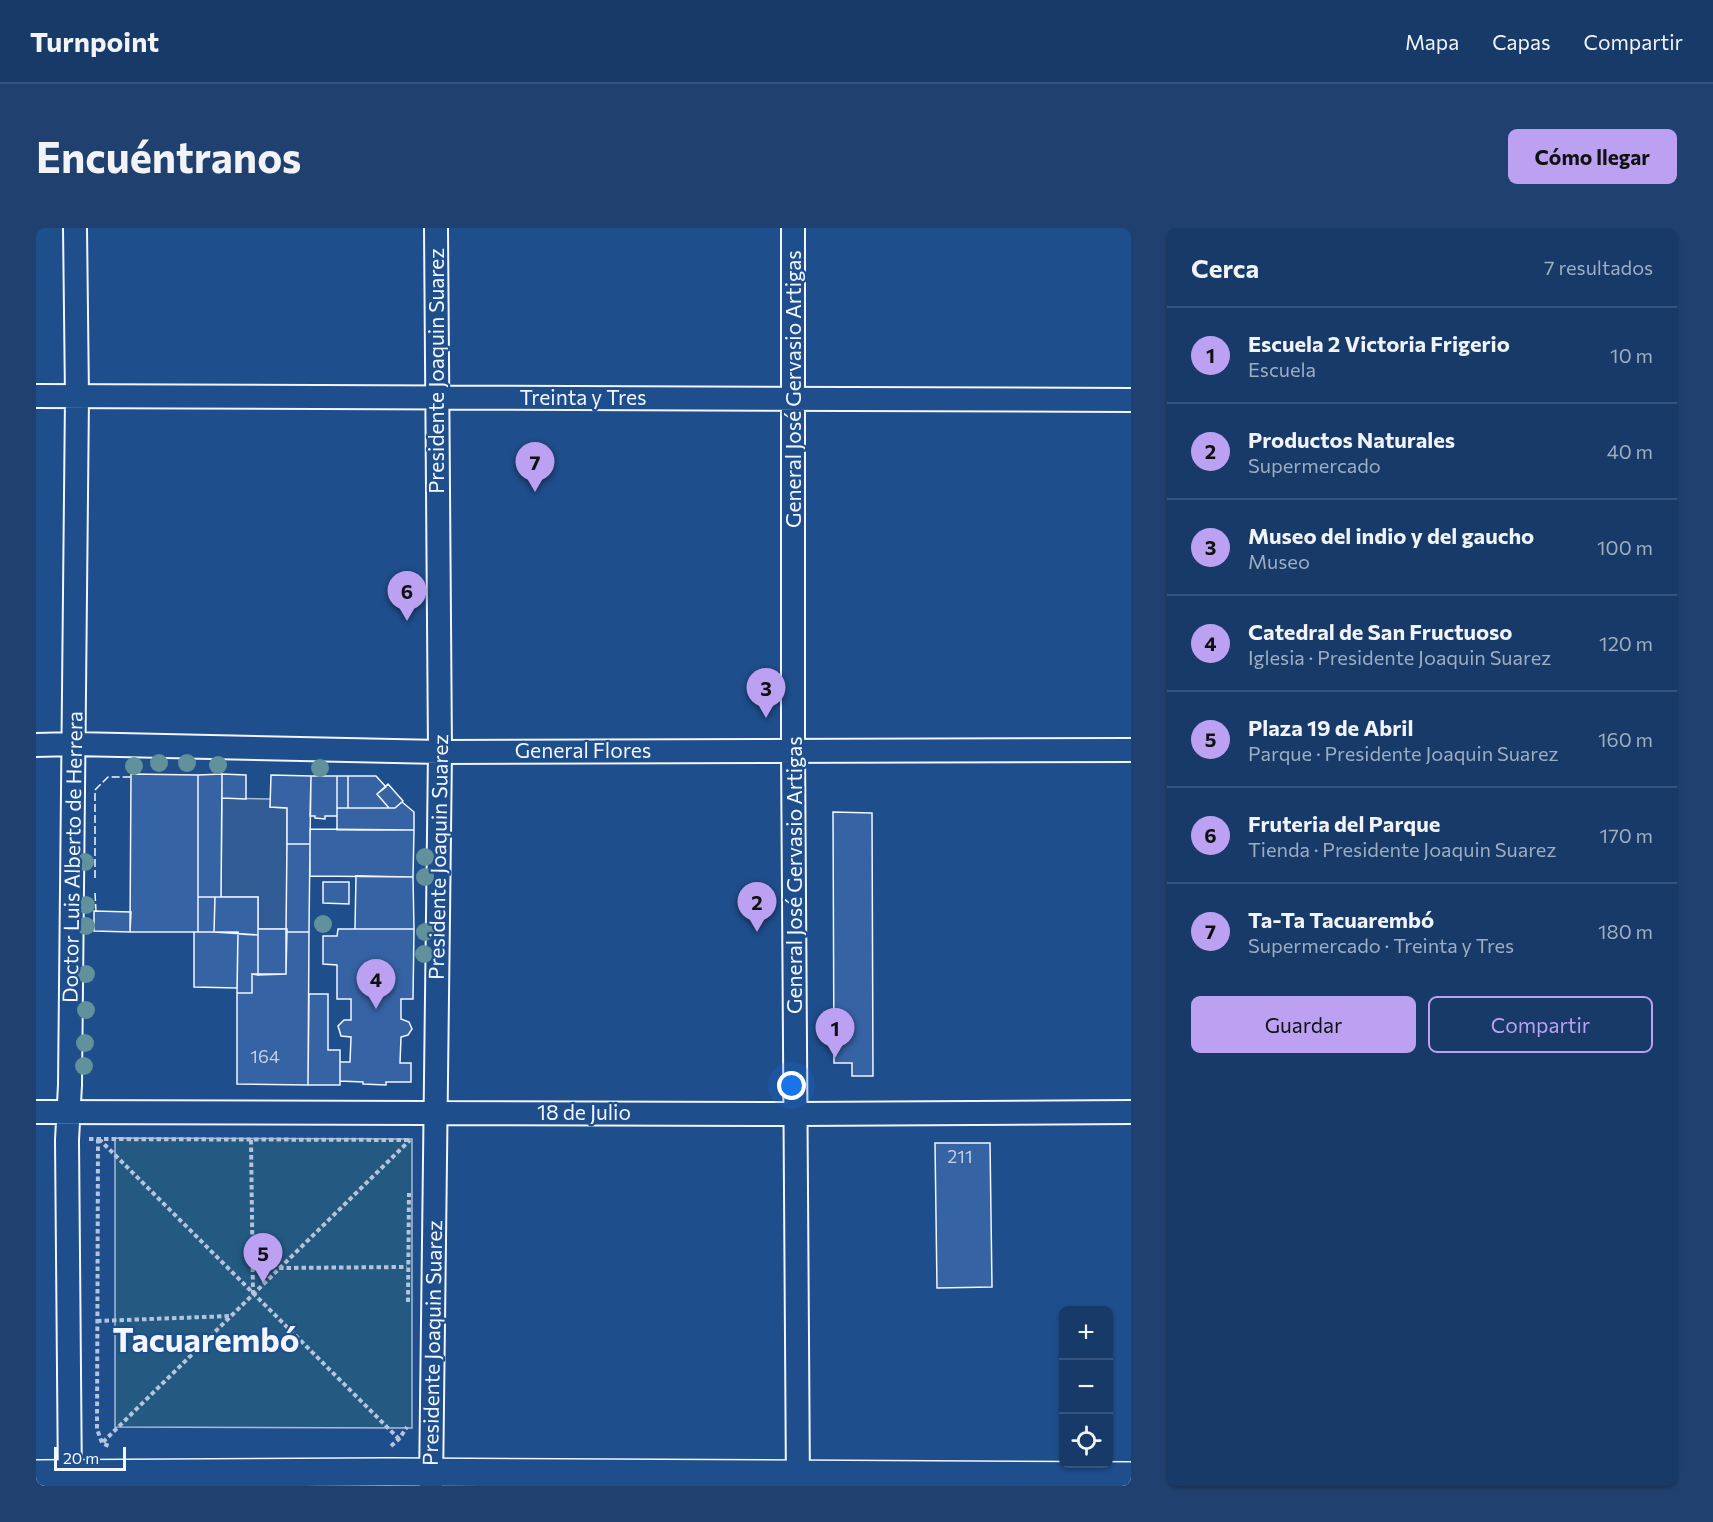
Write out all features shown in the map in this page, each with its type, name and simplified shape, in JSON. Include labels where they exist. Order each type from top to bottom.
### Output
[{"type":"street","name":"Doctor Luis Alberto de Herrera","points":[[70,1480],[68,1152],[77,397],[75,228]]},
{"type":"street","name":"Presidente Joaquin Suarez","points":[[431,1480],[440,752],[436,228]]},
{"type":"street","name":"General José Gervasio Artigas","points":[[793,228],[793,749],[798,1480]]},
{"type":"street","name":"Treinta y Tres","points":[[36,396],[1131,400]]},
{"type":"street","name":"General Flores","points":[[36,745],[440,752],[793,749],[1131,750]]},
{"type":"street","name":"18 de Julio","points":[[36,1112],[797,1114],[1131,1112]]},
{"type":"street","points":[[36,1474],[70,1480],[798,1480],[1131,1476]]},
{"type":"path","points":[[98,1139],[401,1139]]},
{"type":"path","points":[[98,1139],[399,1439]]},
{"type":"path","points":[[98,1139],[97,1429],[102,1443],[108,1447],[119,1446]]},
{"type":"path","points":[[251,1140],[253,1294]]},
{"type":"path","points":[[102,1443],[410,1140],[410,1151]]},
{"type":"path","points":[[408,1305],[409,1186]]},
{"type":"path","points":[[279,1268],[407,1267]]},
{"type":"path","points":[[96,1321],[232,1316]]},
{"type":"path","points":[[390,1446],[407,1428],[407,1416]]},
{"type":"shaded area","points":[[222,798],[271,799],[270,807],[287,808],[287,929],[258,929],[258,897],[221,897]]},
{"type":"shaded area","points":[[115,1138],[412,1139],[412,1428],[115,1427]]},
{"type":"building","points":[[131,774],[198,775],[198,932],[130,932]]},
{"type":"building","points":[[222,774],[221,897],[198,897],[198,775]]},
{"type":"building","points":[[222,774],[246,775],[246,799],[222,798]]},
{"type":"building","points":[[271,775],[311,776],[310,844],[287,844],[287,808],[270,807]]},
{"type":"building","points":[[311,776],[337,776],[337,816],[325,816],[325,819],[310,816]]},
{"type":"building","points":[[337,776],[348,776],[348,808],[337,808]]},
{"type":"building","points":[[348,776],[376,776],[386,787],[377,794],[389,808],[348,808]]},
{"type":"building","points":[[388,784],[403,801],[395,808],[389,808],[377,794]]},
{"type":"building","points":[[402,802],[414,812],[414,830],[337,830],[337,808],[395,808]]},
{"type":"building","points":[[833,812],[872,813],[873,1076],[852,1076],[852,1063],[834,1063]]},
{"type":"building","points":[[310,829],[414,830],[413,877],[310,876]]},
{"type":"building","points":[[287,844],[310,844],[309,932],[286,932]]},
{"type":"building","points":[[356,876],[413,877],[414,929],[355,929]]},
{"type":"building","points":[[323,882],[349,882],[349,904],[323,903]]},
{"type":"building","points":[[198,897],[215,897],[214,932],[198,932]]},
{"type":"building","points":[[215,897],[258,897],[258,935],[214,932]]},
{"type":"building","points":[[94,911],[131,912],[130,932],[94,931]]},
{"type":"building","points":[[258,929],[287,929],[286,974],[258,975]]},
{"type":"building","points":[[338,929],[414,929],[413,999],[401,999],[401,1019],[409,1022],[412,1029],[408,1035],[401,1037],[400,1063],[411,1063],[411,1082],[386,1082],[386,1085],[340,1081],[340,1062],[350,1062],[351,1037],[341,1036],[338,1026],[344,1020],[351,1020],[351,999],[337,999],[337,965],[323,964],[323,936],[337,936]]},
{"type":"building","points":[[194,932],[238,932],[237,988],[194,987]]},
{"type":"building","points":[[286,932],[309,932],[308,1085],[237,1084],[237,993],[252,993],[252,974],[286,974]]},
{"type":"building","points":[[238,934],[258,935],[258,975],[252,974],[252,993],[237,993]]},
{"type":"building","points":[[309,994],[328,994],[328,1050],[340,1050],[340,1085],[308,1085]]},
{"type":"building","points":[[935,1143],[990,1143],[992,1287],[937,1288]]},
{"type":"fence","points":[[95,878],[95,790],[108,777],[131,777]]},
{"type":"fence","points":[[95,893],[96,911]]},
{"type":"place","name":"Ta-Ta Tacuarembó","points":[[535,492]]},
{"type":"place","name":"Fruteria del Parque","points":[[407,621]]},
{"type":"place","name":"Museo del indio y del gaucho","points":[[766,718]]},
{"type":"place","name":"Productos Naturales","points":[[757,932]]},
{"type":"place","name":"Catedral de San Fructuoso","points":[[376,1009]]},
{"type":"place","name":"Escuela 2 Victoria Frigerio","points":[[835,1058]]},
{"type":"place","name":"Plaza 19 de Abril","points":[[263,1283]]},
{"type":"district","name":"Tacuarembó","points":[[206,1340]]}]
